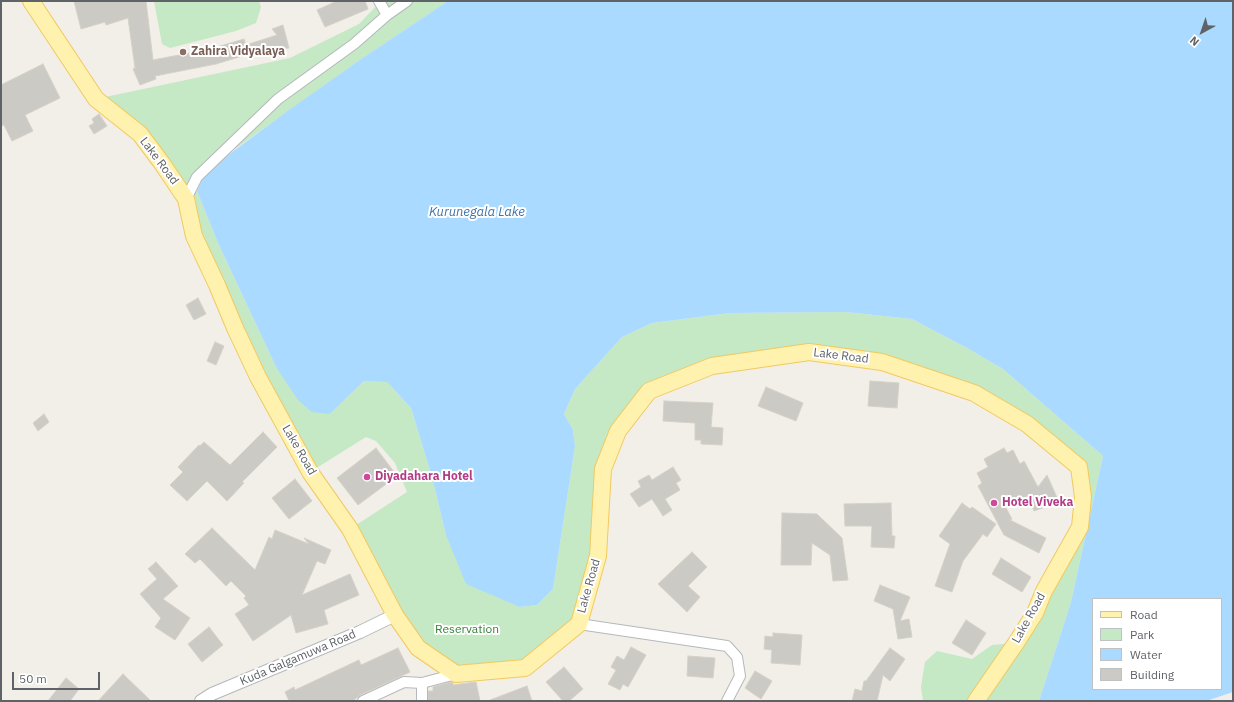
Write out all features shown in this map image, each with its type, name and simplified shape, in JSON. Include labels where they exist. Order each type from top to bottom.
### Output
[{"type":"main road","name":"Lake Road","points":[[31,1],[96,99],[140,134],[186,199],[194,236],[218,285],[235,328],[258,377],[310,472],[350,529],[395,615],[418,648],[456,674],[525,668],[579,624],[598,556],[603,469],[618,431],[649,391],[712,366],[809,352],[882,362],[974,392],[1027,424],[1079,467],[1083,497],[1080,527],[1044,591],[1035,613],[976,701]]},
{"type":"street","points":[[379,1],[387,15]]},
{"type":"street","points":[[186,199],[197,176],[278,99],[354,44],[387,15],[406,1]]},
{"type":"street","name":"Kuda Galgamuwa Road","points":[[201,701],[212,694],[360,632],[395,615]]},
{"type":"street","points":[[579,624],[726,646],[737,657],[740,676],[727,701]]},
{"type":"street","points":[[363,701],[404,682],[422,683],[456,674]]},
{"type":"street","points":[[422,683],[422,701]]},
{"type":"green space","points":[[154,1],[259,1],[261,7],[256,23],[236,31],[170,48],[162,44]]},
{"type":"green space","name":"Reservation","points":[[381,1],[448,1],[364,57],[197,176],[187,198],[197,191],[218,243],[276,367],[330,414],[364,381],[387,382],[411,408],[432,477],[446,535],[520,607],[537,605],[553,589],[575,446],[573,430],[564,414],[575,389],[622,337],[652,323],[730,313],[846,312],[912,319],[1003,369],[1103,456],[1071,602],[1039,701],[923,701],[921,687],[925,662],[937,651],[972,659],[992,645],[1016,643],[1080,527],[1079,467],[974,393],[809,352],[712,366],[649,391],[603,469],[598,556],[579,624],[525,668],[456,674],[418,648],[350,529],[407,492],[395,463],[376,441],[366,437],[310,472],[161,162],[96,99],[290,58],[359,24]]},
{"type":"water","name":"Kurunegala Lake","points":[[448,1],[1233,1],[1233,692],[1206,701],[1039,701],[1071,602],[1103,456],[1003,369],[912,319],[846,312],[730,313],[652,323],[622,337],[575,389],[564,414],[573,430],[575,446],[553,589],[537,605],[520,607],[466,584],[446,535],[432,477],[411,408],[387,382],[364,381],[330,414],[312,412],[298,400],[276,367],[218,243],[197,191],[204,176],[216,164],[364,57]]},
{"type":"building","points":[[74,1],[146,1],[153,60],[210,49],[244,39],[246,45],[277,35],[272,29],[283,25],[289,48],[249,54],[216,64],[155,76],[156,79],[140,85],[133,69],[135,68],[128,18],[106,25],[105,22],[81,29]]},
{"type":"building","points":[[337,1],[365,1],[368,9],[325,27],[317,10]]},
{"type":"building","points":[[43,64],[60,98],[25,115],[33,131],[12,141],[4,125],[1,126],[1,85]]},
{"type":"building","points":[[99,114],[107,126],[94,134],[89,126],[94,123],[92,119]]},
{"type":"building","points":[[198,298],[206,314],[194,320],[186,305]]},
{"type":"building","points":[[215,342],[224,346],[216,365],[207,361]]},
{"type":"building","points":[[870,381],[899,383],[897,408],[868,406]]},
{"type":"building","points":[[766,387],[803,403],[796,421],[758,406]]},
{"type":"building","points":[[664,401],[713,403],[711,427],[723,428],[722,445],[701,444],[701,440],[695,440],[695,423],[663,421]]},
{"type":"building","points":[[44,414],[49,422],[38,431],[33,423]]},
{"type":"building","points":[[263,432],[277,447],[242,482],[244,483],[227,501],[207,481],[187,501],[170,485],[183,472],[178,467],[199,445],[200,446],[204,442],[230,465]]},
{"type":"building","name":"Diyadahara Hotel","points":[[376,448],[397,476],[358,505],[337,478]]},
{"type":"building","points":[[1004,448],[1007,453],[1013,450],[1020,464],[1024,461],[1038,487],[1047,475],[1059,502],[1034,511],[1028,496],[1006,508],[1012,519],[1010,520],[1046,538],[1039,553],[1004,535],[978,486],[982,483],[977,473],[988,467],[984,459]]},
{"type":"building","points":[[673,467],[681,480],[676,483],[680,490],[665,499],[672,510],[663,516],[652,499],[639,507],[630,494],[641,487],[638,481],[649,475],[652,480]]},
{"type":"building","points":[[295,479],[312,501],[289,519],[272,498]]},
{"type":"building","points":[[891,503],[892,536],[895,536],[894,548],[871,547],[872,526],[845,526],[844,504]]},
{"type":"building","points":[[962,503],[970,509],[972,507],[996,524],[987,537],[983,534],[963,561],[952,592],[935,586],[950,544],[939,536]]},
{"type":"building","points":[[782,513],[817,514],[842,538],[848,580],[833,581],[830,555],[812,543],[811,565],[781,565]]},
{"type":"building","points":[[212,528],[255,570],[269,537],[272,539],[275,530],[309,544],[304,538],[331,550],[325,564],[317,561],[302,595],[350,574],[359,595],[324,610],[328,624],[296,633],[291,615],[253,641],[235,614],[249,605],[244,598],[246,596],[231,581],[226,586],[200,559],[195,563],[185,554]]},
{"type":"building","points":[[692,552],[707,567],[688,586],[700,597],[687,612],[658,584]]},
{"type":"building","points":[[1001,558],[1031,577],[1022,592],[992,574]]},
{"type":"building","points":[[156,562],[178,586],[163,599],[190,618],[175,640],[155,627],[161,618],[140,594],[157,579],[148,569]]},
{"type":"building","points":[[880,585],[910,597],[900,621],[909,619],[912,637],[898,639],[893,609],[874,601]]},
{"type":"building","points":[[966,620],[986,633],[972,655],[952,643]]},
{"type":"building","points":[[209,627],[223,645],[202,662],[188,644]]},
{"type":"building","points":[[773,633],[802,635],[800,665],[771,663],[772,650],[764,649],[765,636],[773,637]]},
{"type":"building","points":[[631,647],[646,655],[628,687],[623,684],[620,690],[608,684],[616,670],[611,667],[617,656],[624,660]]},
{"type":"building","points":[[398,648],[410,672],[360,695],[353,701],[289,701],[285,692],[294,687],[295,690],[359,660],[361,665]]},
{"type":"building","points":[[890,648],[905,659],[890,681],[883,675],[877,701],[852,701],[855,689],[862,691],[864,681],[866,681]]},
{"type":"building","points":[[688,656],[715,658],[713,678],[687,676]]},
{"type":"building","points":[[564,667],[583,689],[569,701],[563,701],[546,682]]},
{"type":"building","points":[[755,671],[772,681],[761,699],[745,688]]},
{"type":"building","points":[[123,674],[151,701],[98,701]]},
{"type":"building","points":[[66,678],[79,689],[70,701],[48,701]]},
{"type":"building","points":[[451,682],[453,685],[476,682],[480,701],[428,701],[428,691],[433,691],[433,687]]},
{"type":"building","points":[[527,686],[532,701],[490,701],[490,700]]},
{"type":"place","name":"Zahira Vidyalaya","points":[[183,52]]},
{"type":"place","name":"Diyadahara Hotel","points":[[367,477]]},
{"type":"place","name":"Hotel Viveka","points":[[994,503]]}]
